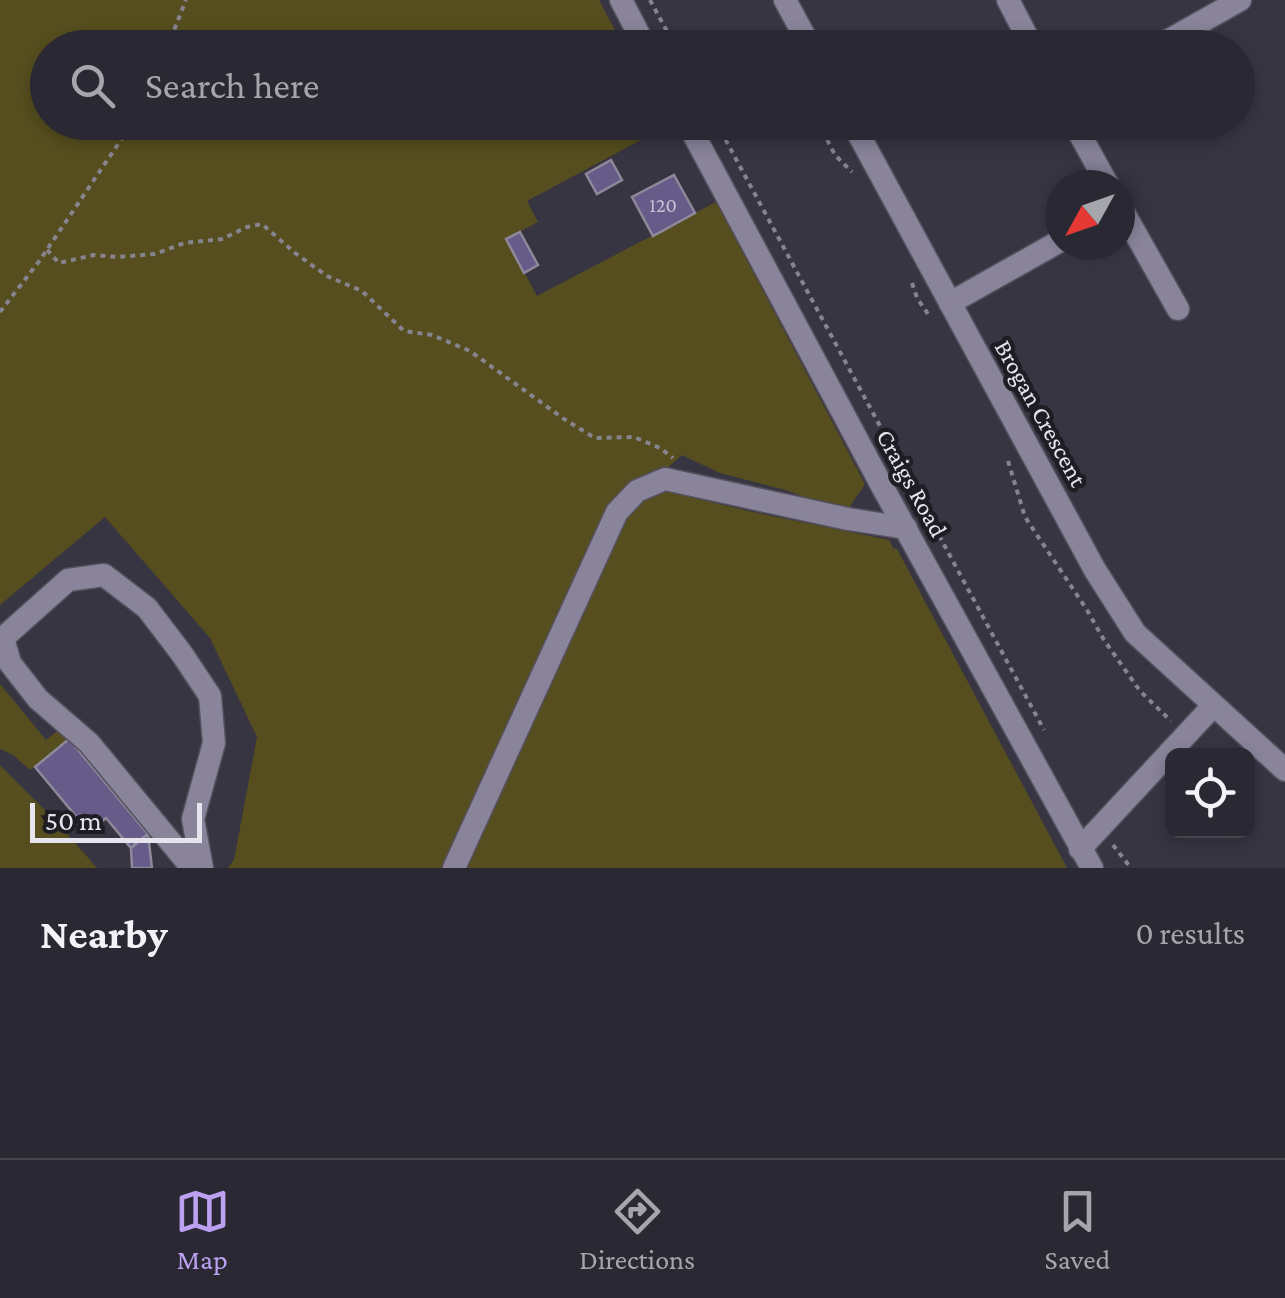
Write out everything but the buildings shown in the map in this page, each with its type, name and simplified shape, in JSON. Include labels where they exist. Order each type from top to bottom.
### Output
[{"type":"street","points":[[620,0],[636,30]]},
{"type":"street","points":[[785,0],[801,30]]},
{"type":"street","points":[[1008,0],[1024,30]]},
{"type":"street","points":[[1187,30],[1240,0]]},
{"type":"street","name":"Craigs Road","points":[[697,140],[1086,858]]},
{"type":"street","name":"Brogan Crescent","points":[[862,140],[1095,570],[1135,632],[1285,770]]},
{"type":"street","points":[[1083,140],[1100,170]]},
{"type":"street","points":[[1135,233],[1178,309]]},
{"type":"street","points":[[950,303],[1045,249]]},
{"type":"street","points":[[454,868],[617,512],[637,491],[664,479],[848,520],[906,528]]},
{"type":"street","points":[[848,520],[882,486]]},
{"type":"street","points":[[192,868],[89,743],[38,699],[10,663],[2,638],[68,580],[104,575],[147,608],[210,696],[214,743],[193,819],[202,868]]},
{"type":"street","points":[[1086,858],[1100,828],[1213,706]]},
{"type":"path","points":[[175,30],[186,0]]},
{"type":"path","points":[[650,0],[666,30]]},
{"type":"path","points":[[0,312],[121,140]]},
{"type":"path","points":[[726,140],[1044,729]]},
{"type":"path","points":[[46,250],[59,263],[94,255],[155,254],[262,224],[328,276],[362,291],[404,331],[432,335],[470,351],[595,438],[634,436],[660,448],[676,460],[694,485]]},
{"type":"path","points":[[1100,828],[1131,868]]},
{"type":"shaded area","points":[[0,0],[599,0],[615,30],[30,30],[30,140],[641,140],[527,201],[538,222],[506,239],[537,296],[716,202],[865,484],[845,514],[789,491],[720,473],[682,455],[666,469],[686,496],[889,540],[1067,868],[228,868],[234,860],[257,737],[210,638],[105,517],[0,605]]},
{"type":"shaded area","points":[[0,684],[46,740],[61,728],[69,739],[30,770],[0,749]]},
{"type":"shaded area","points":[[0,765],[54,819],[97,868],[0,868]]}]
